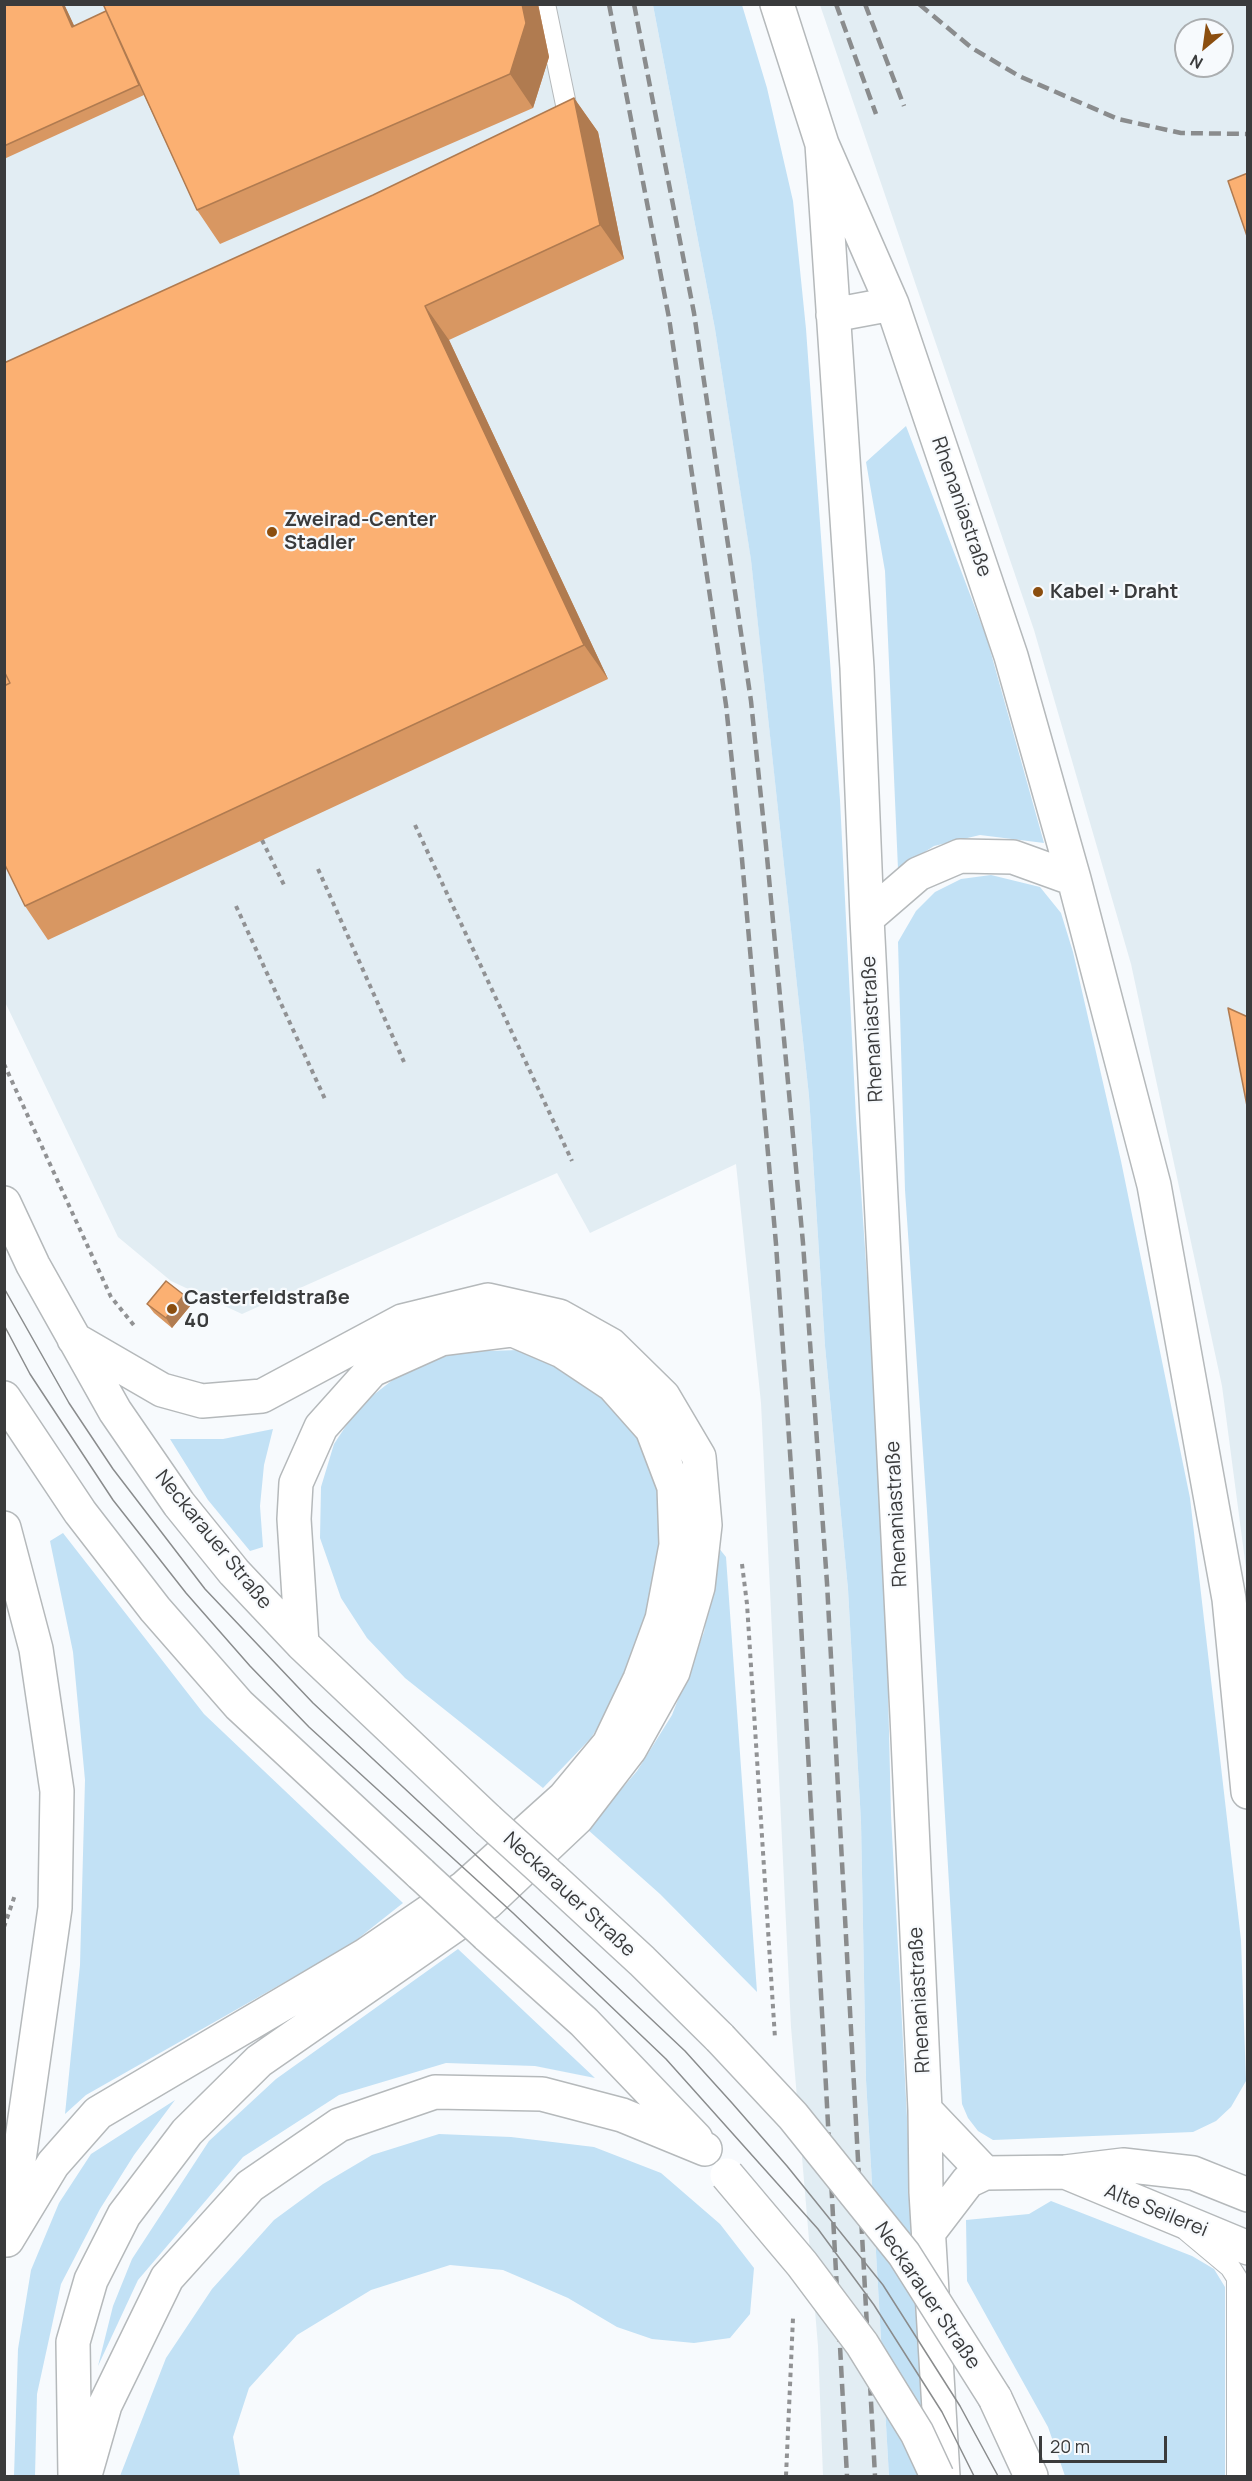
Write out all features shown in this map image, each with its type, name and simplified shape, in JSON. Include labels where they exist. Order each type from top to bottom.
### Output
[{"type":"main road","name":"Rhenaniastraße","points":[[777,4],[822,144],[892,304],[1011,656],[1074,879],[1154,1185],[1229,1599],[1248,1792]]},
{"type":"main road","name":"Rhenaniastraße","points":[[822,144],[857,668],[929,2232],[943,2476]]},
{"type":"main road","points":[[833,315],[892,304]]},
{"type":"main road","points":[[867,918],[918,874],[960,856],[1013,857],[1074,879]]},
{"type":"main road","name":"Neckarauer Straße","points":[[4,1203],[33,1265],[115,1411],[179,1504],[234,1572],[302,1644],[488,1820],[642,1961],[720,2038],[793,2116],[904,2254],[995,2398],[1031,2476]]},
{"type":"main road","points":[[74,1339],[162,1390],[202,1401],[262,1396],[402,1321],[488,1300],[559,1316],[611,1346],[663,1396],[699,1457],[705,1525],[698,1587],[673,1672],[630,1749],[577,1818],[487,1903],[259,2061],[187,2132],[124,2215],[91,2280],[73,2342],[75,2476]]},
{"type":"main road","points":[[6,2250],[53,2164],[98,2113],[364,1956],[465,1887],[564,1798],[609,1743],[640,1679],[662,1619],[676,1545],[674,1487],[652,1429],[614,1385],[562,1351],[513,1330],[441,1339],[372,1370],[321,1427],[296,1483],[294,1519],[302,1644]]},
{"type":"main road","points":[[4,1398],[80,1512],[154,1609],[239,1705],[584,2022],[705,2149],[802,2264],[862,2344],[917,2433],[937,2476]]},
{"type":"main road","points":[[4,1528],[36,1649],[57,1791],[55,1908],[38,2042],[6,2250]]},
{"type":"main road","points":[[85,2476],[105,2405],[167,2278],[250,2186],[339,2125],[435,2092],[542,2094],[622,2115],[705,2149]]},
{"type":"main road","points":[[925,2110],[985,2173],[968,2181],[929,2232]]},
{"type":"main road","name":"Alte Seilerei","points":[[985,2173],[1065,2172],[1124,2165],[1193,2173],[1248,2195]]},
{"type":"main road","name":"Alte Seilerei","points":[[1065,2172],[1248,2248]]},
{"type":"lane","points":[[545,4],[569,119],[547,129]]},
{"type":"lane","points":[[1171,2217],[1230,2267],[1237,2278],[1237,2476]]},
{"type":"path","points":[[416,825],[572,1161]]},
{"type":"path","points":[[262,840],[284,885]]},
{"type":"path","points":[[318,869],[404,1062]]},
{"type":"path","points":[[236,906],[325,1099]]},
{"type":"path","points":[[4,1064],[111,1297],[141,1334]]},
{"type":"path","points":[[741,1558],[747,1604],[776,2043]]},
{"type":"path","points":[[4,1927],[15,1894]]},
{"type":"path","points":[[786,2476],[793,2316]]},
{"type":"shaded area","points":[[5,5],[653,5],[715,329],[751,559],[809,1096],[825,1346],[848,1589],[861,1822],[866,2080],[889,2476],[823,2476],[818,2346],[791,2027],[761,1403],[736,1164],[590,1233],[557,1173],[242,1314],[171,1281],[118,1237],[5,1002]]},
{"type":"shaded area","points":[[653,5],[742,5],[767,88],[793,201],[806,329],[840,800],[856,1118],[884,1524],[891,1815],[926,2476],[889,2476],[866,2080],[861,1822],[848,1589],[825,1346],[809,1096],[751,560],[715,329]]},
{"type":"shaded area","points":[[820,5],[1247,5],[1247,1576],[1222,1386],[1131,964],[1034,630]]},
{"type":"shaded area","points":[[906,426],[987,639],[1044,843],[980,835],[934,846],[898,869],[885,571],[866,462]]},
{"type":"shaded area","points":[[991,875],[1040,887],[1061,913],[1073,952],[1121,1161],[1190,1498],[1241,1940],[1246,2081],[1231,2107],[1216,2121],[1193,2132],[993,2140],[978,2131],[968,2118],[962,2104],[927,1511],[905,1190],[898,942],[916,911],[935,892],[961,879]]},
{"type":"shaded area","points":[[519,1350],[569,1370],[604,1393],[641,1434],[661,1486],[663,1539],[655,1602],[623,1687],[591,1738],[543,1788],[405,1678],[367,1638],[341,1598],[320,1538],[321,1487],[334,1444],[359,1406],[403,1372],[457,1352]]},
{"type":"shaded area","points":[[273,1429],[264,1465],[260,1506],[263,1547],[250,1551],[208,1500],[170,1439],[223,1439]]},
{"type":"shaded area","points":[[63,1533],[204,1714],[403,1903],[350,1945],[86,2095],[65,2114],[80,1965],[85,1780],[73,1652],[50,1541]]},
{"type":"shaded area","points":[[718,1547],[726,1557],[757,1992],[660,1894],[587,1829],[637,1771],[672,1715],[704,1632]]},
{"type":"shaded area","points":[[458,1949],[595,2078],[535,2066],[446,2063],[339,2095],[243,2157],[138,2280],[98,2366],[113,2306],[132,2259],[209,2141],[276,2079]]},
{"type":"shaded area","points":[[175,2100],[134,2155],[100,2209],[61,2284],[37,2394],[35,2476],[14,2476],[18,2349],[31,2270],[59,2203],[91,2154]]},
{"type":"shaded area","points":[[439,2134],[511,2137],[594,2147],[661,2173],[720,2224],[754,2268],[750,2314],[730,2338],[694,2343],[652,2339],[617,2327],[568,2298],[503,2270],[450,2265],[371,2290],[297,2335],[249,2388],[233,2437],[240,2476],[120,2476],[166,2358],[212,2289],[274,2220],[323,2184],[372,2155]]},
{"type":"shaded area","points":[[1051,2201],[1192,2256],[1214,2269],[1225,2287],[1225,2476],[1065,2476],[1048,2427],[967,2281],[966,2220],[1029,2214]]},
{"type":"building","points":[[4,4],[62,4],[72,27],[106,11],[139,85],[4,146]]},
{"type":"building","points":[[103,4],[522,4],[526,23],[510,74],[197,210]]},
{"type":"building","name":"Zweirad-Center Stadler","points":[[574,98],[600,225],[425,306],[584,645],[25,906],[4,863],[4,686],[10,683],[4,671],[4,363],[373,195]]},
{"type":"building","points":[[1248,173],[1248,239],[1228,181]]},
{"type":"building","points":[[4,671],[10,683],[4,686]]},
{"type":"building","points":[[1228,1008],[1248,1017],[1248,1111]]},
{"type":"building","points":[[166,1281],[184,1295],[166,1318],[147,1304]]},
{"type":"tram line","points":[[4,1288],[69,1403],[113,1469],[205,1589],[313,1703],[685,2051],[732,2103],[787,2166],[883,2285],[960,2406],[998,2476]]},
{"type":"tram line","points":[[4,1325],[30,1374],[113,1500],[186,1593],[250,1666],[309,1727],[513,1913],[666,2059],[818,2229],[874,2305],[942,2412],[974,2476]]},
{"type":"railway","points":[[609,4],[669,318],[726,705],[741,848],[776,1244],[799,1586],[847,2476]]},
{"type":"railway","points":[[634,4],[694,313],[751,701],[766,846],[803,1243],[827,1583],[875,2476]]},
{"type":"railway","points":[[836,4],[876,114]]},
{"type":"railway","points":[[865,4],[904,106]]},
{"type":"railway","points":[[919,4],[972,48],[1019,76],[1118,119],[1181,133],[1248,134]]},
{"type":"place","name":"Zweirad-Center Stadler","points":[[272,532]]},
{"type":"place","name":"Kabel + Draht","points":[[1038,592]]},
{"type":"place","name":"Casterfeldstraße 40","points":[[172,1309]]}]
